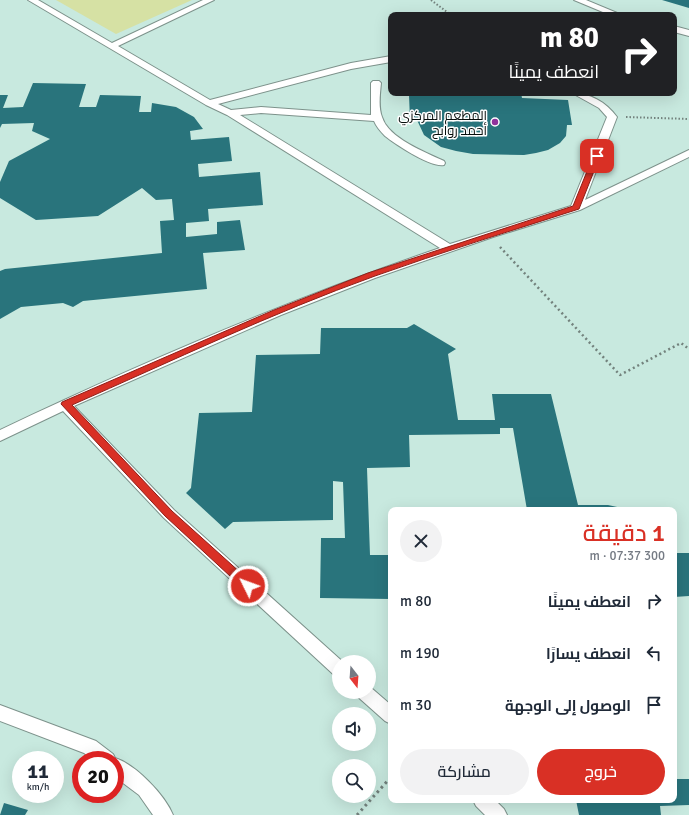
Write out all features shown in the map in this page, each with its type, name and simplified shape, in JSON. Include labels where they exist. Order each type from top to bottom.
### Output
[{"type":"lane","points":[[32,0],[209,103],[230,113],[448,248]]},
{"type":"lane","points":[[112,46],[210,0]]},
{"type":"lane","points":[[578,0],[610,12]]},
{"type":"lane","points":[[677,31],[689,33]]},
{"type":"lane","points":[[209,103],[351,66],[388,60]]},
{"type":"lane","points":[[376,83],[378,118],[382,126],[397,140],[419,153],[440,162]]},
{"type":"lane","points":[[576,208],[612,117],[602,106],[582,96]]},
{"type":"lane","points":[[230,113],[261,110],[378,118]]},
{"type":"lane","points":[[0,436],[65,404],[284,309],[371,275],[448,248],[576,208],[689,154]]},
{"type":"lane","points":[[65,404],[169,514],[332,663]]},
{"type":"lane","points":[[372,699],[388,713]]},
{"type":"lane","points":[[0,713],[90,747],[95,751]]},
{"type":"lane","points":[[124,773],[145,789],[164,815]]},
{"type":"lane","points":[[485,803],[498,815]]},
{"type":"path","points":[[431,0],[447,12]]},
{"type":"path","points":[[612,117],[689,119]]},
{"type":"path","points":[[489,235],[609,366],[620,375],[681,343],[689,349]]},
{"type":"path","points":[[357,815],[388,781]]},
{"type":"shaded area","points":[[0,0],[689,0],[689,815],[0,815]]},
{"type":"green space","points":[[56,0],[192,0],[116,34]]},
{"type":"building","points":[[662,0],[689,0],[689,8]]},
{"type":"building","points":[[33,83],[86,84],[79,107],[96,107],[100,95],[141,96],[139,112],[151,112],[152,103],[176,107],[194,117],[203,129],[190,131],[191,140],[229,137],[232,161],[198,164],[199,177],[260,172],[263,205],[208,209],[209,221],[186,223],[186,237],[217,234],[217,222],[240,220],[245,250],[203,253],[207,289],[83,301],[73,307],[63,303],[21,307],[0,319],[0,271],[5,269],[162,253],[160,221],[174,220],[172,199],[156,200],[142,188],[98,216],[36,220],[0,198],[0,182],[9,161],[50,139],[32,131],[34,123],[2,124],[0,128],[0,95],[8,95],[3,108],[23,107]]},
{"type":"building","name":"المطعم المركزي أحمد روابح","points":[[409,96],[522,96],[522,98],[568,100],[572,125],[567,125],[566,136],[560,143],[548,150],[524,155],[473,154],[441,147],[424,135],[417,120],[410,120]]},
{"type":"building","points":[[414,324],[456,349],[448,354],[458,420],[495,420],[492,394],[551,394],[578,505],[608,505],[617,507],[526,507],[513,428],[500,428],[500,434],[409,435],[410,467],[367,468],[370,555],[388,555],[388,599],[320,598],[321,538],[345,538],[343,482],[333,481],[333,520],[233,522],[225,529],[186,493],[191,488],[199,413],[252,412],[256,355],[320,354],[321,328],[407,328]]},
{"type":"building","points":[[677,553],[689,553],[689,596],[677,597]]},
{"type":"building","points":[[677,779],[689,779],[689,805],[660,806],[661,815],[579,815],[577,803],[677,803]]},
{"type":"building","points":[[4,803],[28,810],[25,815],[0,815]]},
{"type":"place","name":"المطعم المركزي أحمد روابح","points":[[495,122]]},
{"type":"route","points":[[248,586],[169,514],[65,404],[277,312],[371,275],[489,235],[576,208],[597,156]]}]
